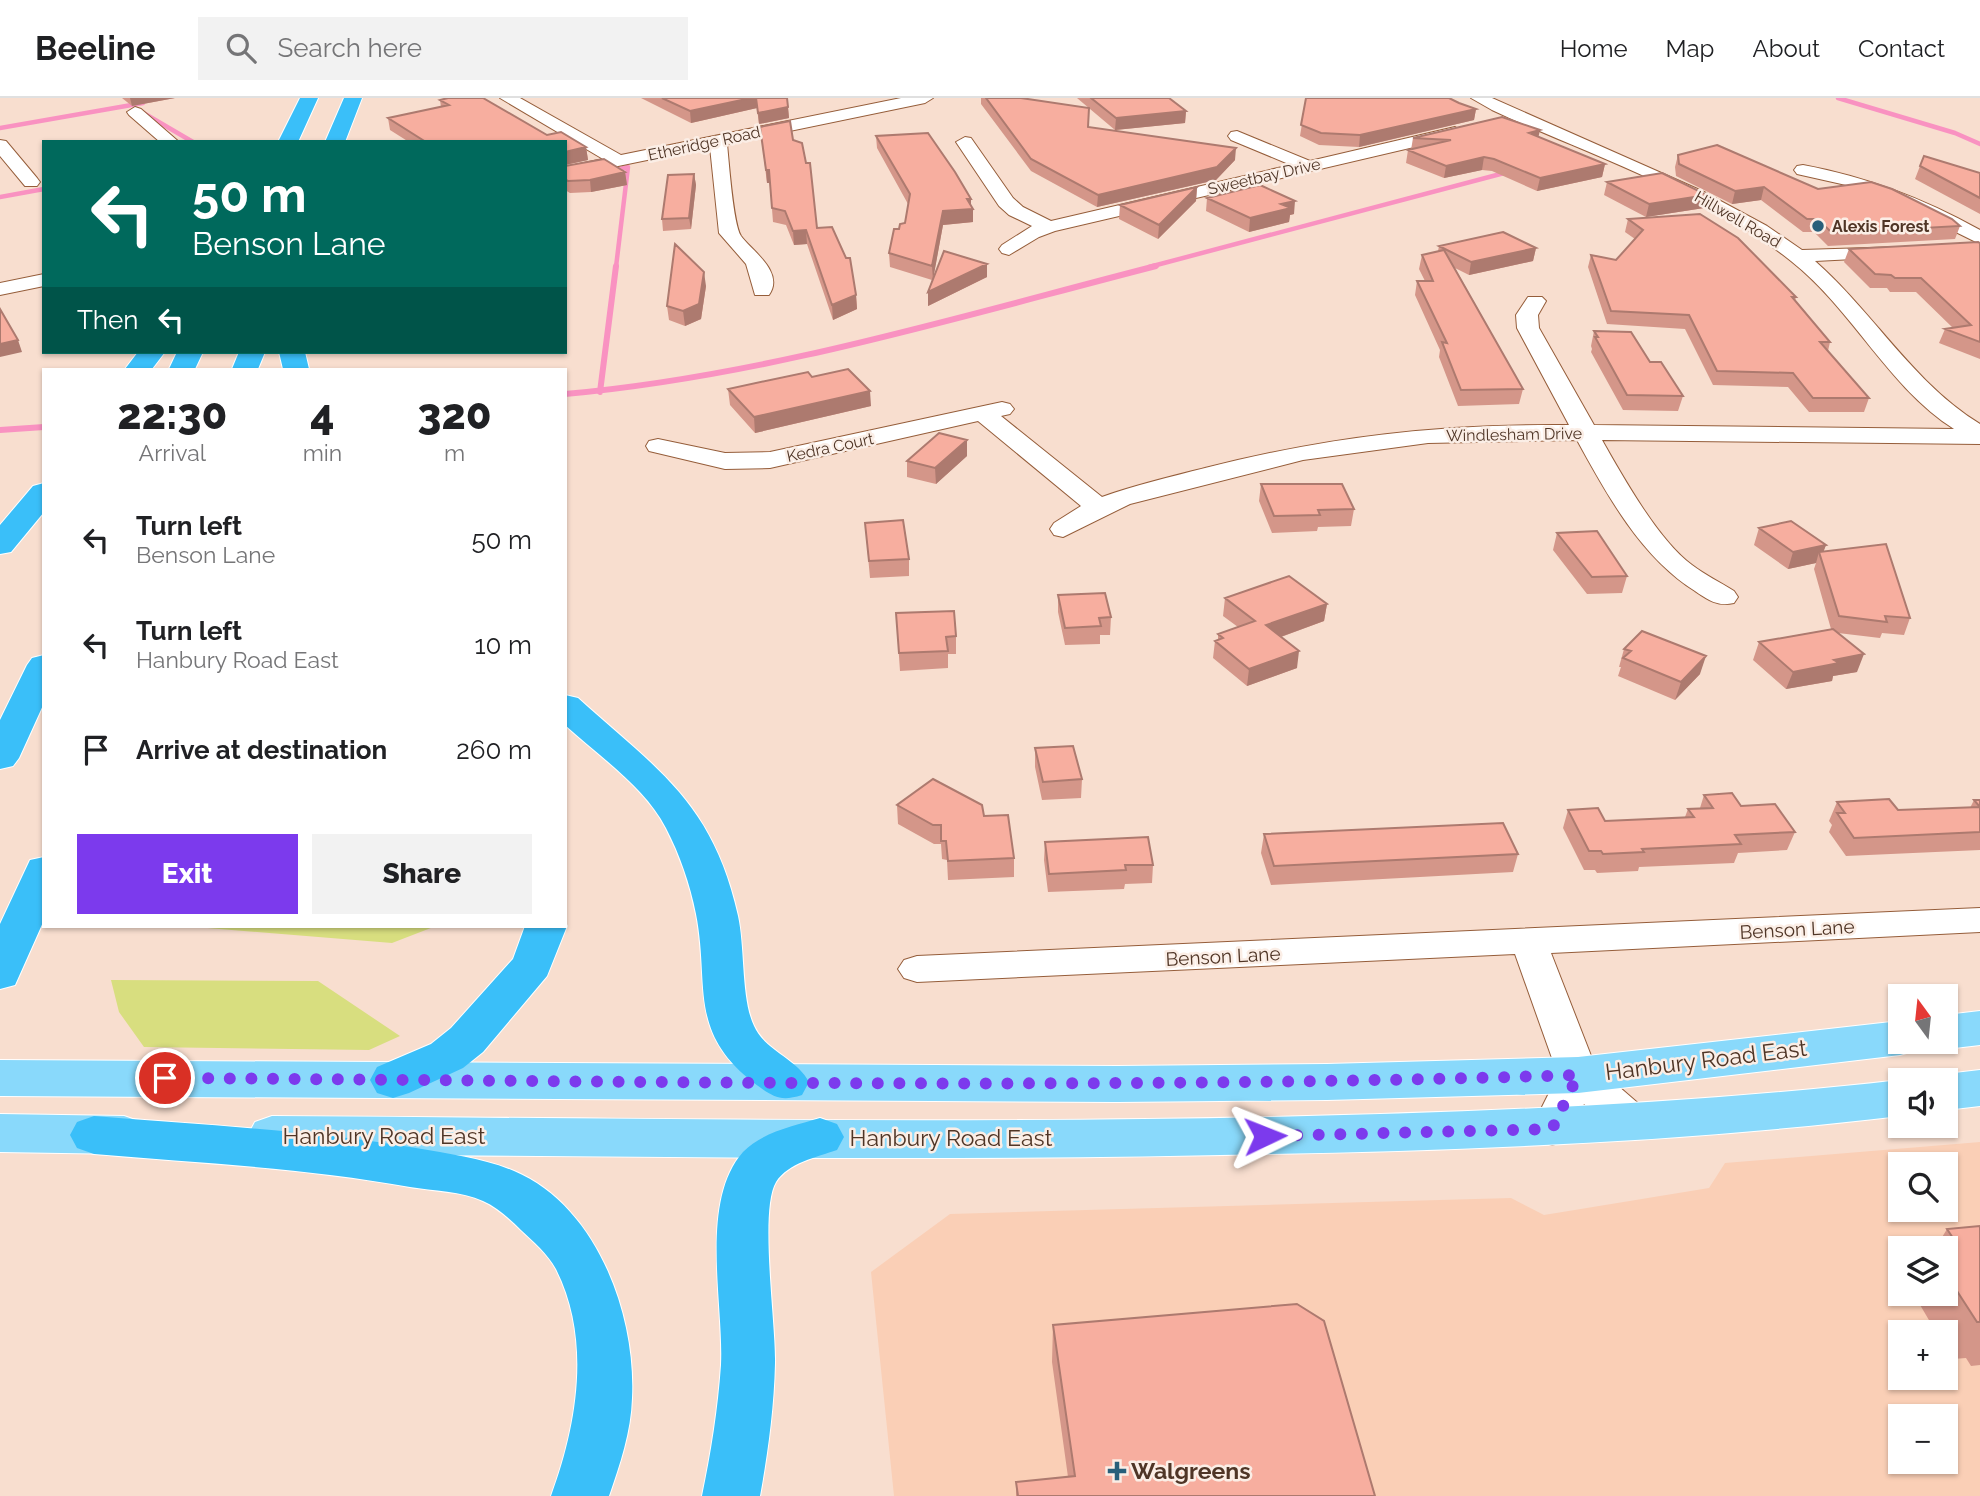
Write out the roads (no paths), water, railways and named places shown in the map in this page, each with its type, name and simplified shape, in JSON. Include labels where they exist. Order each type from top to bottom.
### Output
[{"type":"highway","points":[[289,140],[309,98]]},
{"type":"highway","points":[[336,140],[353,98]]},
{"type":"highway","points":[[139,368],[150,354]]},
{"type":"highway","points":[[0,545],[42,494]]},
{"type":"highway","points":[[0,758],[42,669]]},
{"type":"highway","points":[[567,708],[645,778],[684,823],[700,856],[715,904],[723,949],[728,1019],[746,1051],[786,1082]]},
{"type":"highway","points":[[0,974],[42,875]]},
{"type":"highway","points":[[393,1080],[447,1056],[467,1040],[531,965],[545,928]]},
{"type":"highway","points":[[94,1135],[368,1161],[418,1168],[503,1188],[559,1236],[574,1255],[587,1287],[603,1345],[606,1383],[602,1420],[580,1496]]},
{"type":"highway","points":[[731,1496],[748,1362],[744,1210],[751,1180],[762,1164],[783,1148],[820,1137]]},
{"type":"main road","points":[[1958,1031],[1980,1028]]},
{"type":"main road","name":"Hanbury Road East","points":[[0,1078],[1195,1083],[1578,1075],[1888,1039]]},
{"type":"main road","points":[[1958,1091],[1980,1088]]},
{"type":"main road","name":"Hanbury Road East","points":[[0,1133],[1181,1139],[1552,1129],[1814,1109],[1888,1100]]},
{"type":"street","points":[[508,98],[619,161]]},
{"type":"street","name":"Etheridge Road","points":[[567,172],[925,98]]},
{"type":"street","name":"Hillwell Road","points":[[1479,98],[1716,204],[1749,222],[1798,257],[1858,315],[1920,391],[1946,415],[1980,436]]},
{"type":"street","points":[[135,112],[169,140]]},
{"type":"street","name":"Sweetbay Drive","points":[[1009,249],[1032,233],[1049,227],[1481,126],[1525,119]]},
{"type":"street","points":[[1237,136],[1308,166]]},
{"type":"street","points":[[718,140],[729,233],[758,263],[762,291]]},
{"type":"street","points":[[965,142],[1006,202],[1016,211],[1049,227]]},
{"type":"street","points":[[0,145],[37,181]]},
{"type":"street","points":[[1803,170],[1895,193],[1919,203],[1980,238]]},
{"type":"street","points":[[10,186],[37,181]]},
{"type":"street","points":[[1954,248],[1980,246]]},
{"type":"street","points":[[1798,257],[1915,250]]},
{"type":"street","points":[[0,289],[42,279]]},
{"type":"street","points":[[1535,301],[1527,315],[1528,328],[1601,461],[1666,556],[1696,582],[1724,597]]},
{"type":"street","name":"Kedra Court","points":[[657,446],[725,461],[770,460],[992,411],[1098,507]]},
{"type":"street","name":"Windlesham Drive","points":[[1063,529],[1080,515],[1122,497],[1321,449],[1480,432],[1980,436]]},
{"type":"street","name":"Benson Lane","points":[[917,970],[1980,920]]},
{"type":"street","points":[[1529,943],[1578,1075],[1632,1122]]},
{"type":"street","points":[[1552,1129],[1578,1075]]},
{"type":"waterway","points":[[1838,98],[1955,133],[1980,144]]},
{"type":"waterway","points":[[0,128],[143,103]]},
{"type":"waterway","points":[[140,111],[190,140]]},
{"type":"waterway","points":[[608,172],[628,167],[616,267]]},
{"type":"waterway","points":[[1149,267],[1508,172]]},
{"type":"waterway","points":[[0,197],[42,189]]},
{"type":"waterway","points":[[600,390],[616,266]]},
{"type":"waterway","points":[[600,390],[789,359],[936,324],[1156,266]]},
{"type":"waterway","points":[[567,394],[600,390]]},
{"type":"waterway","points":[[0,430],[42,427]]},
{"type":"place","name":"Alexis Forest","points":[[1818,226]]},
{"type":"place","name":"Walgreens","points":[[1117,1471]]}]
